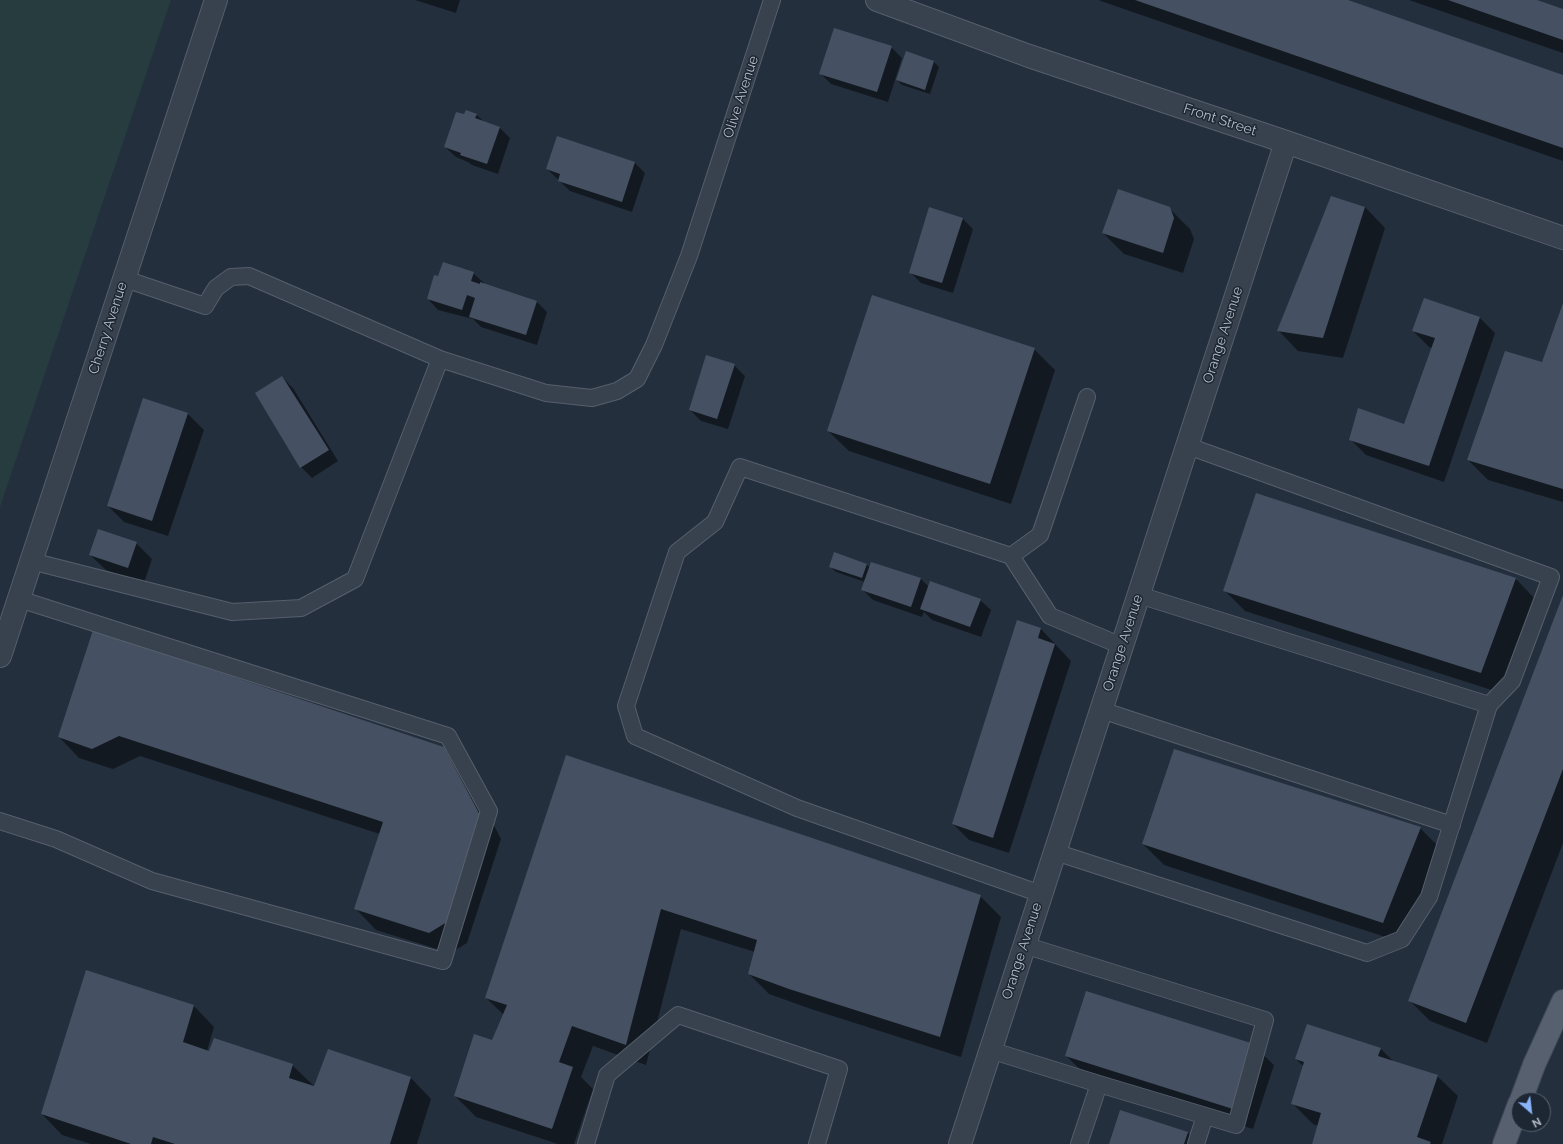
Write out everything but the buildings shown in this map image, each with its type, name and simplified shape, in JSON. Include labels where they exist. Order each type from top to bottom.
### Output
[{"type":"main road","points":[[1523,1092],[1563,1001]]},
{"type":"main road","points":[[1504,1144],[1511,1125]]},
{"type":"street","name":"Cherry Avenue","points":[[0,656],[216,0]]},
{"type":"street","name":"Front Street","points":[[877,0],[1028,56],[1286,142],[1563,238]]},
{"type":"street","name":"Orange Avenue","points":[[960,1144],[1286,142]]},
{"type":"lane","name":"Olive Avenue","points":[[125,279],[205,306],[216,288],[231,277],[249,276],[440,359],[546,393],[592,398],[617,392],[637,379],[654,345],[689,256],[772,0]]},
{"type":"lane","points":[[31,561],[232,612],[301,608],[355,579],[440,359]]},
{"type":"lane","points":[[1011,556],[1040,535],[1087,397]]},
{"type":"lane","points":[[1055,852],[1367,953],[1402,939],[1429,897],[1489,705],[1512,681],[1551,577],[1188,446]]},
{"type":"lane","points":[[1041,894],[798,808],[635,736],[626,706],[677,552],[715,522],[740,467],[1011,556],[1050,616],[1122,646]]},
{"type":"lane","points":[[1139,595],[1489,705]]},
{"type":"lane","points":[[0,821],[56,839],[152,881],[443,961],[489,811],[448,736],[19,599]]},
{"type":"lane","points":[[1101,710],[1452,825]]},
{"type":"lane","points":[[990,1050],[1236,1125],[1265,1020],[1024,945]]},
{"type":"lane","points":[[586,1144],[607,1075],[678,1015],[839,1068],[817,1144]]},
{"type":"lane","points":[[1079,1144],[1099,1084]]},
{"type":"lane","points":[[1196,1144],[1205,1116]]},
{"type":"green space","points":[[0,0],[171,0],[0,507]]}]
